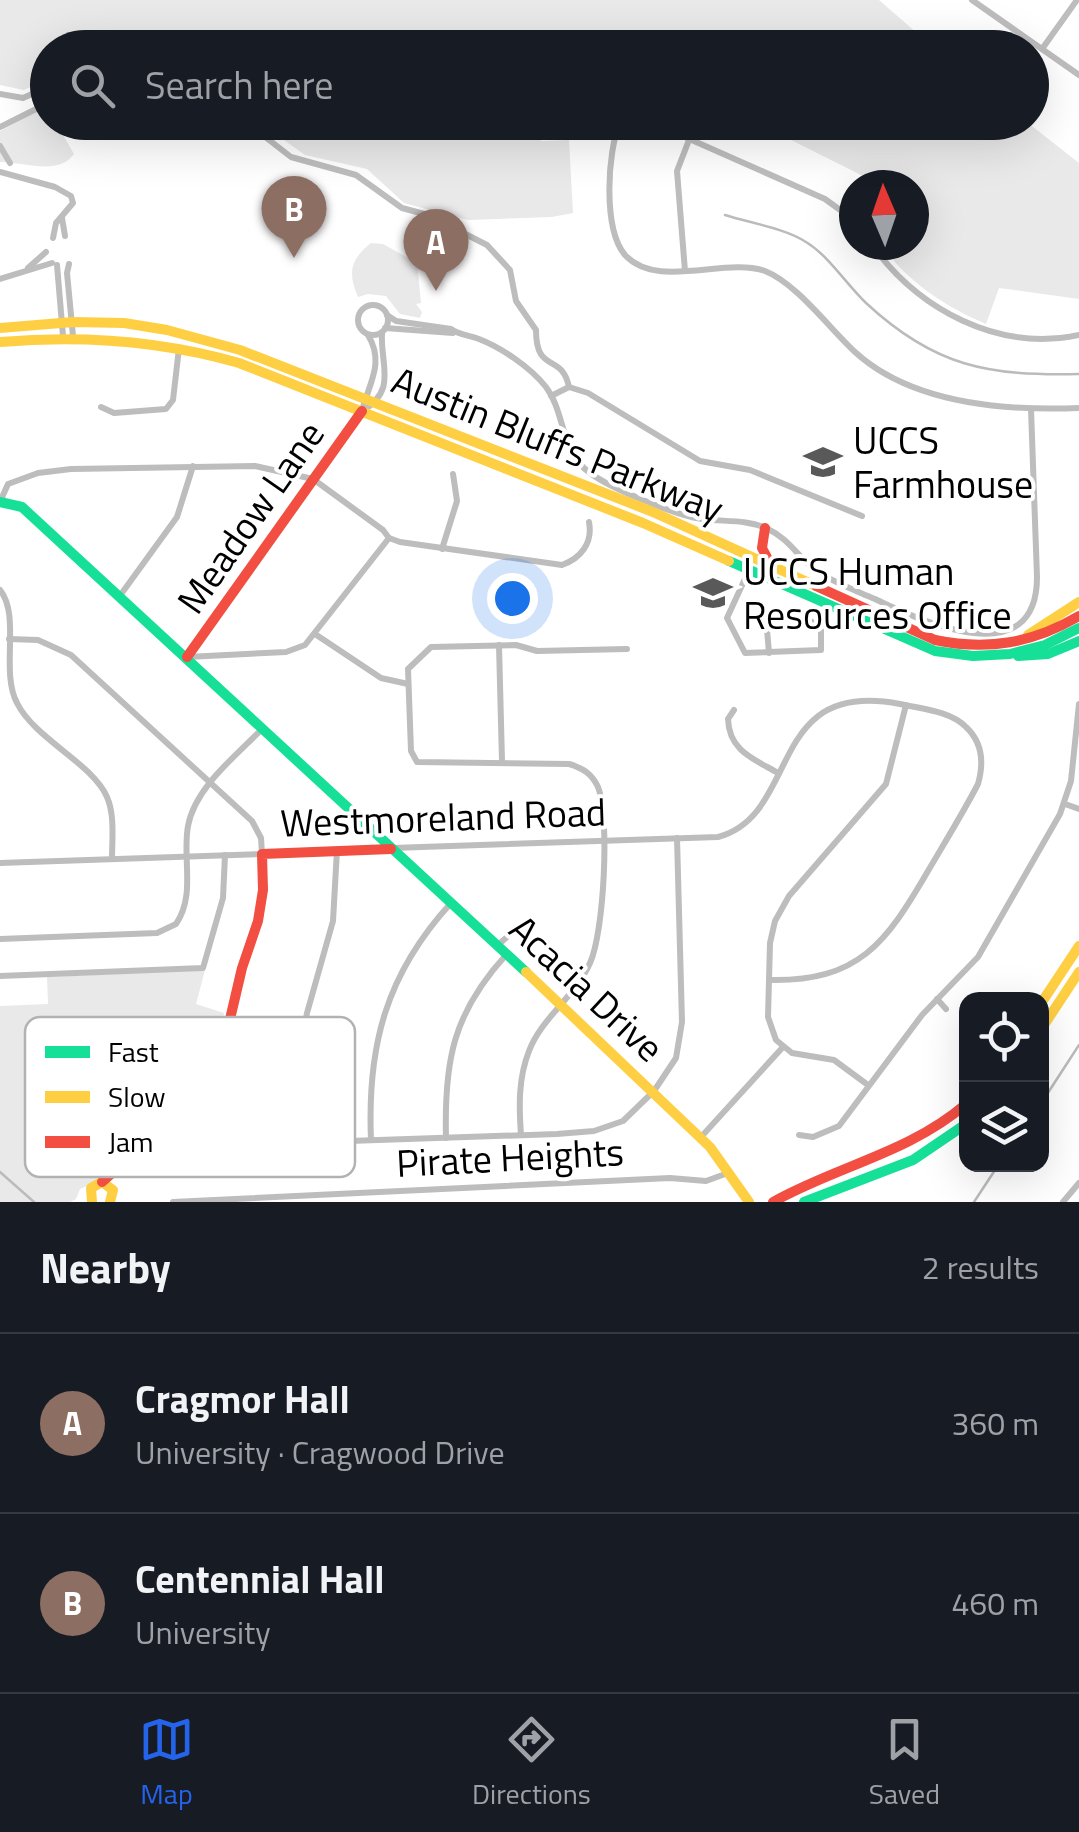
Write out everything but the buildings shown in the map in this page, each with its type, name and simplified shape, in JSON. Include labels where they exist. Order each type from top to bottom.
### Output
[{"type":"main road","name":"Austin Bluffs Parkway","points":[[0,328],[67,322],[140,325],[216,342],[601,490],[935,640],[966,646],[1013,644],[1042,635],[1079,616]]},
{"type":"main road","name":"Austin Bluffs Parkway","points":[[0,342],[68,336],[141,340],[239,363],[643,523],[919,646],[964,656],[1005,655],[1046,645],[1079,628]]},
{"type":"main road","name":"Meadow Lane","points":[[187,657],[362,411]]},
{"type":"main road","name":"Acacia Drive","points":[[0,502],[22,508],[654,1091],[701,1137],[749,1202]]},
{"type":"main road","points":[[735,549],[754,546],[765,528]]},
{"type":"main road","points":[[748,570],[772,565],[762,548],[765,528]]},
{"type":"main road","points":[[1013,644],[1079,602]]},
{"type":"main road","points":[[1005,655],[1036,656],[1079,641]]},
{"type":"main road","name":"Westmoreland Road","points":[[262,854],[391,848]]},
{"type":"main road","points":[[231,1017],[258,921],[263,890],[262,854]]},
{"type":"main road","points":[[1049,992],[1079,946]]},
{"type":"main road","points":[[1049,1017],[1079,972]]},
{"type":"main road","points":[[773,1202],[916,1142],[959,1109]]},
{"type":"main road","points":[[804,1202],[913,1160],[959,1129]]},
{"type":"main road","points":[[90,1201],[90,1188],[110,1177]]},
{"type":"main road","points":[[102,1182],[114,1197]]},
{"type":"street","points":[[972,0],[1015,30]]},
{"type":"street","points":[[1049,39],[1077,0]]},
{"type":"street","points":[[1049,54],[1079,75]]},
{"type":"street","points":[[0,94],[23,98],[30,95]]},
{"type":"street","points":[[0,127],[30,111]]},
{"type":"street","points":[[270,140],[296,160],[356,174],[402,208],[428,215],[487,245],[510,270],[516,301],[536,330],[534,343],[539,354],[562,370],[569,387]]},
{"type":"street","points":[[615,140],[610,158],[612,229],[626,255],[639,265],[655,270],[753,268],[783,281],[864,360],[891,376],[939,394],[1030,409],[1079,408]]},
{"type":"street","points":[[685,270],[677,170],[689,140],[825,199],[839,209]]},
{"type":"street","points":[[0,146],[10,163]]},
{"type":"street","points":[[0,172],[68,194],[73,203],[56,223],[53,238]]},
{"type":"street","points":[[62,217],[65,236]]},
{"type":"street","points":[[28,268],[46,252]]},
{"type":"street","points":[[886,260],[914,290],[971,325],[1016,338],[1050,340],[1079,335]]},
{"type":"street","points":[[0,279],[28,268],[54,264],[67,322]]},
{"type":"street","points":[[68,336],[69,264]]},
{"type":"street","points":[[454,333],[451,329],[396,321],[379,306],[364,307],[358,319],[360,329],[367,334],[384,330],[454,333],[500,350],[532,373],[551,396],[572,454],[597,478],[689,516],[739,520],[765,528],[783,537],[822,574],[917,619],[960,632],[1010,629],[1032,610],[1037,590],[1030,409]]},
{"type":"street","points":[[371,400],[386,371],[387,315]]},
{"type":"street","name":"Meadow Lane","points":[[362,411],[371,400],[377,364],[376,351],[367,334]]},
{"type":"street","points":[[102,406],[114,413],[166,409],[173,400],[179,347]]},
{"type":"street","points":[[551,396],[569,387],[588,393],[700,462],[755,472],[862,516]]},
{"type":"street","points":[[0,502],[8,484],[38,472],[239,464],[313,479],[384,530],[389,538],[442,549],[562,564],[584,549],[590,537],[589,522]]},
{"type":"street","points":[[118,597],[177,517],[193,466]]},
{"type":"street","points":[[442,549],[458,494],[453,474]]},
{"type":"street","points":[[187,657],[305,646],[389,538]]},
{"type":"street","points":[[748,570],[727,618],[746,653],[769,653],[820,650],[821,626],[797,615],[766,618],[769,653]]},
{"type":"street","points":[[0,590],[8,606],[10,684],[18,706],[100,785],[107,797],[112,859]]},
{"type":"street","points":[[315,634],[381,678],[408,684]]},
{"type":"street","points":[[9,639],[38,640],[71,655],[256,826],[262,854]]},
{"type":"street","points":[[499,644],[502,760]]},
{"type":"street","points":[[520,1135],[520,1089],[525,1062],[534,1040],[584,976],[598,942],[603,910],[599,790],[586,771],[557,762],[416,762],[411,751],[408,669],[431,647],[516,644],[538,651],[627,649]]},
{"type":"street","name":"Westmoreland Road","points":[[391,848],[718,837],[752,818],[804,730],[824,708],[859,700],[906,706],[953,718],[968,729],[981,756],[978,784],[902,916],[877,944],[849,966],[802,981],[769,980]]},
{"type":"street","points":[[799,1136],[812,1137],[839,1126],[937,1000],[969,969],[1032,876],[1065,804],[1079,704]]},
{"type":"street","points":[[868,1085],[834,1060],[800,1055],[783,1047],[769,1025],[772,932],[782,908],[886,784],[906,706]]},
{"type":"street","points":[[734,710],[728,719],[735,744],[744,754],[778,774]]},
{"type":"street","points":[[0,939],[164,932],[176,924],[184,906],[190,816],[211,784],[263,728]]},
{"type":"street","points":[[1065,804],[1079,808]]},
{"type":"street","points":[[364,849],[372,843],[372,830]]},
{"type":"street","points":[[355,1141],[604,1129],[623,1120],[654,1091],[669,1072],[682,1036],[677,838]]},
{"type":"street","points":[[306,1017],[333,921],[337,850]]},
{"type":"street","name":"Westmoreland Road","points":[[0,863],[262,854]]},
{"type":"street","points":[[0,976],[203,968],[223,898],[226,855]]},
{"type":"street","points":[[371,1140],[372,1068],[385,1009],[411,955],[451,904]]},
{"type":"street","points":[[446,1138],[445,1085],[454,1040],[481,984],[518,927]]},
{"type":"street","points":[[987,943],[996,948]]},
{"type":"street","points":[[937,1000],[946,1010]]},
{"type":"street","points":[[701,1137],[783,1047]]},
{"type":"street","points":[[885,1063],[894,1070]]},
{"type":"street","name":"Pirate Heights","points":[[172,1202],[654,1178],[685,1177],[706,1182],[728,1173]]},
{"type":"street","points":[[1062,1202],[1079,1184]]},
{"type":"shaded area","points":[[0,0],[879,0],[913,30],[30,30],[30,87],[24,90],[0,85]]},
{"type":"shaded area","points":[[30,115],[30,140],[66,140],[74,154],[59,165],[50,166],[0,162],[0,131]]},
{"type":"shaded area","points":[[1049,139],[1079,163],[1079,299],[999,288],[986,324],[915,282],[894,260],[929,260],[929,170],[851,170],[791,140]]},
{"type":"shaded area","points":[[284,140],[569,140],[573,213],[468,220],[404,203],[367,169],[305,155]]},
{"type":"shaded area","points":[[371,243],[383,244],[417,263],[421,303],[416,304],[422,312],[420,318],[400,314],[386,296],[358,297],[353,267]]},
{"type":"shaded area","points":[[205,970],[196,1004],[224,1013],[223,1017],[25,1017],[25,1177],[106,1177],[80,1189],[70,1202],[0,1202],[0,1006],[48,1004],[47,977]]},
{"type":"waterway","points":[[725,215],[777,229],[806,242],[891,325],[940,354],[1017,373],[1079,374]]},
{"type":"waterway","points":[[1049,1091],[1079,1045]]},
{"type":"waterway","points":[[0,1172],[34,1202]]},
{"type":"waterway","points":[[974,1202],[994,1172]]},
{"type":"traffic: fast","points":[[0,502],[22,507],[526,972]]},
{"type":"traffic: fast","points":[[729,561],[935,651],[973,656],[1010,654],[1045,645],[1079,628]]},
{"type":"traffic: fast","points":[[1018,656],[1048,654],[1079,641]]},
{"type":"traffic: fast","points":[[804,1202],[913,1160],[959,1129]]},
{"type":"traffic: slow","points":[[0,328],[73,322],[124,323],[240,350],[653,512],[816,586]]},
{"type":"traffic: slow","points":[[0,342],[120,341],[239,363],[643,523],[729,561]]},
{"type":"traffic: slow","points":[[1028,635],[1079,602]]},
{"type":"traffic: slow","points":[[1049,992],[1079,946]]},
{"type":"traffic: slow","points":[[526,972],[710,1147],[749,1202]]},
{"type":"traffic: slow","points":[[1049,1017],[1079,972]]},
{"type":"traffic: slow","points":[[92,1202],[91,1188],[102,1182],[113,1190],[110,1202]]},
{"type":"traffic: jam","points":[[187,657],[362,411]]},
{"type":"traffic: jam","points":[[765,528],[762,548],[770,563]]},
{"type":"traffic: jam","points":[[816,586],[935,640],[955,643],[1010,642],[1045,633],[1079,616]]},
{"type":"traffic: jam","points":[[231,1017],[258,921],[263,890],[262,854],[391,849]]},
{"type":"traffic: jam","points":[[773,1202],[897,1147],[959,1109]]},
{"type":"traffic: jam","points":[[102,1182],[108,1177]]},
{"type":"place","name":"Centennial Hall","points":[[294,258]]},
{"type":"place","name":"Cragmor Hall","points":[[436,291]]},
{"type":"place","name":"UCCS Farmhouse","points":[[823,462]]},
{"type":"place","name":"UCCS Human Resources Office","points":[[713,593]]}]
